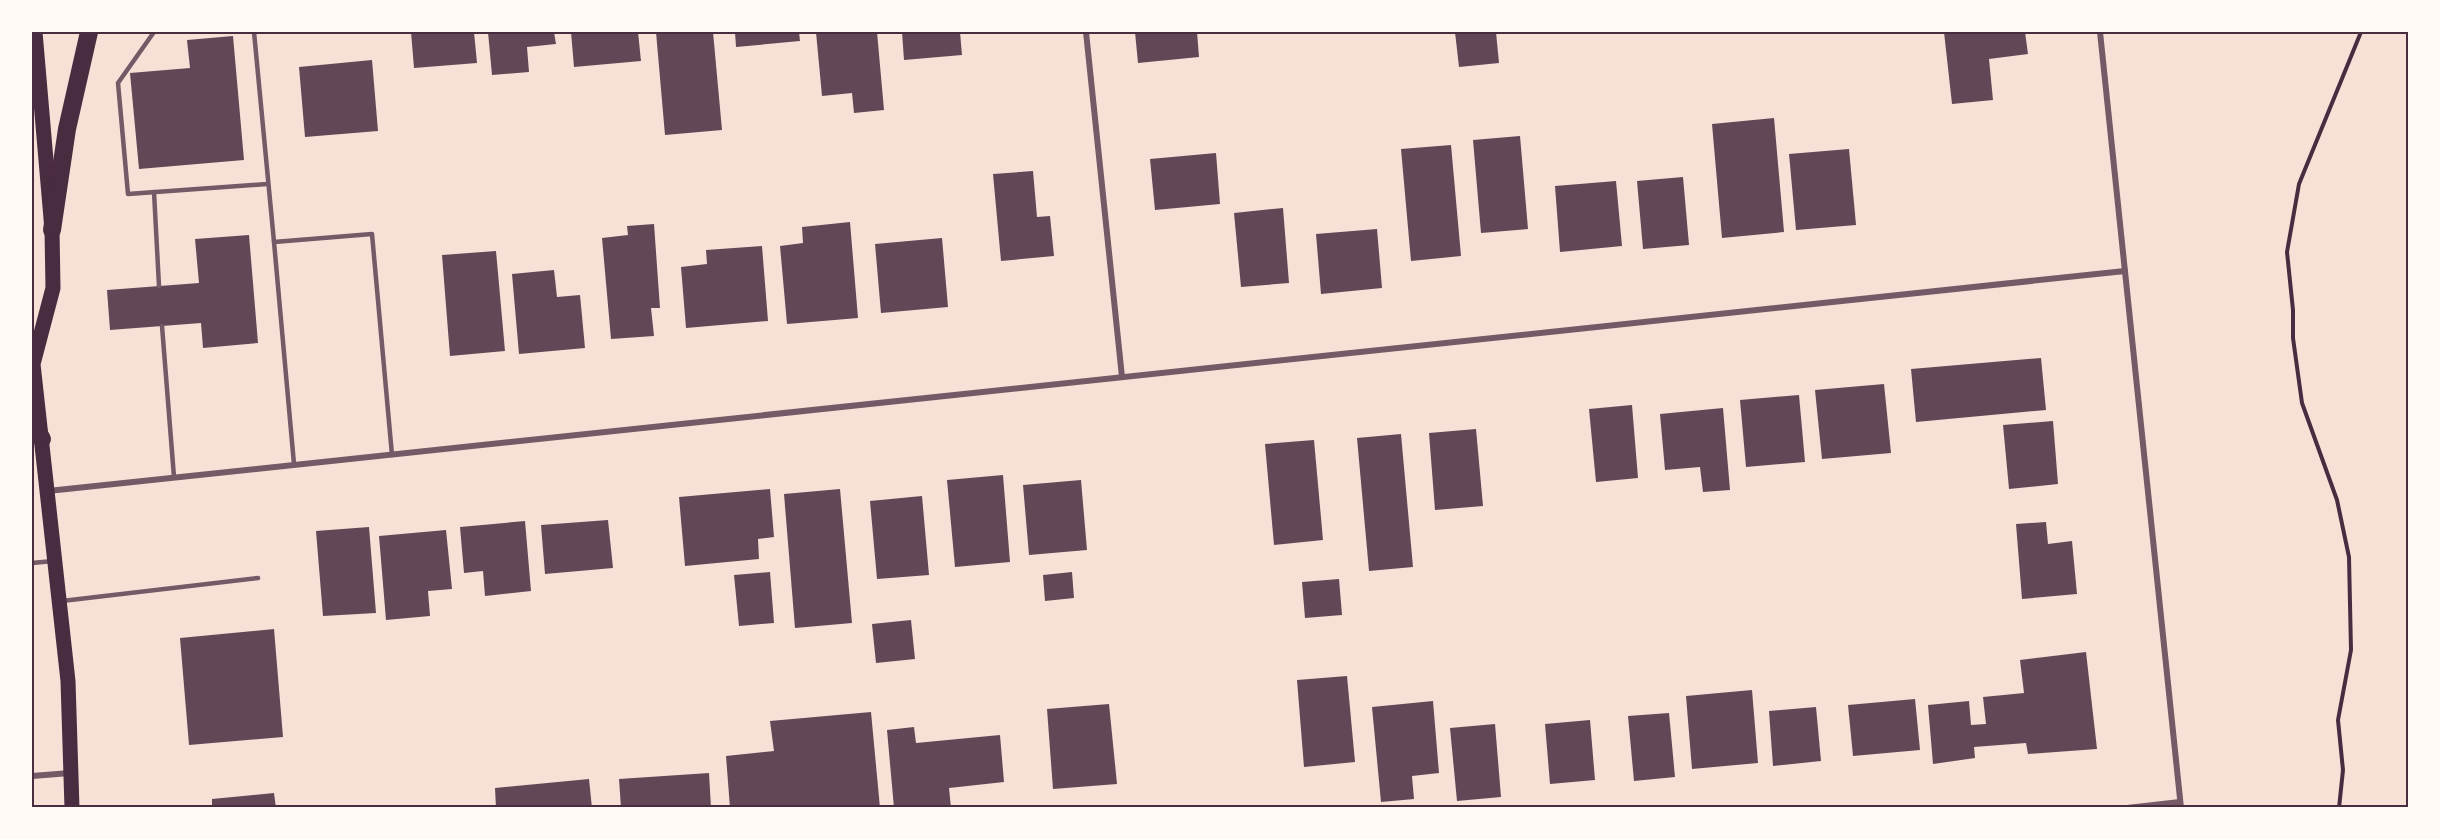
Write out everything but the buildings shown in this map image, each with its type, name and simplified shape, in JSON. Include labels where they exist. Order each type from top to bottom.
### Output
[{"type":"highway","points":[[52,230],[67,129],[89,32]]},
{"type":"highway","points":[[32,421],[42,439]]},
{"type":"main road","points":[[35,32],[52,230],[53,288],[32,363],[68,681],[73,773],[72,807]]},
{"type":"street","points":[[1086,32],[1122,377]]},
{"type":"street","points":[[2100,32],[2180,805],[2127,807]]},
{"type":"street","points":[[48,491],[2126,270]]},
{"type":"street","points":[[32,776],[73,773]]},
{"type":"lane","points":[[154,32],[118,83],[128,194],[267,184]]},
{"type":"lane","points":[[255,32],[294,464]]},
{"type":"lane","points":[[154,192],[159,286]]},
{"type":"lane","points":[[273,242],[372,234],[392,455]]},
{"type":"lane","points":[[162,326],[174,477]]},
{"type":"lane","points":[[32,563],[55,561]]},
{"type":"lane","points":[[60,601],[258,578]]},
{"type":"path","points":[[2339,807],[2343,770],[2338,720],[2351,651],[2349,557],[2337,500],[2302,404],[2293,338],[2293,310],[2287,252],[2299,184],[2361,32]]}]
